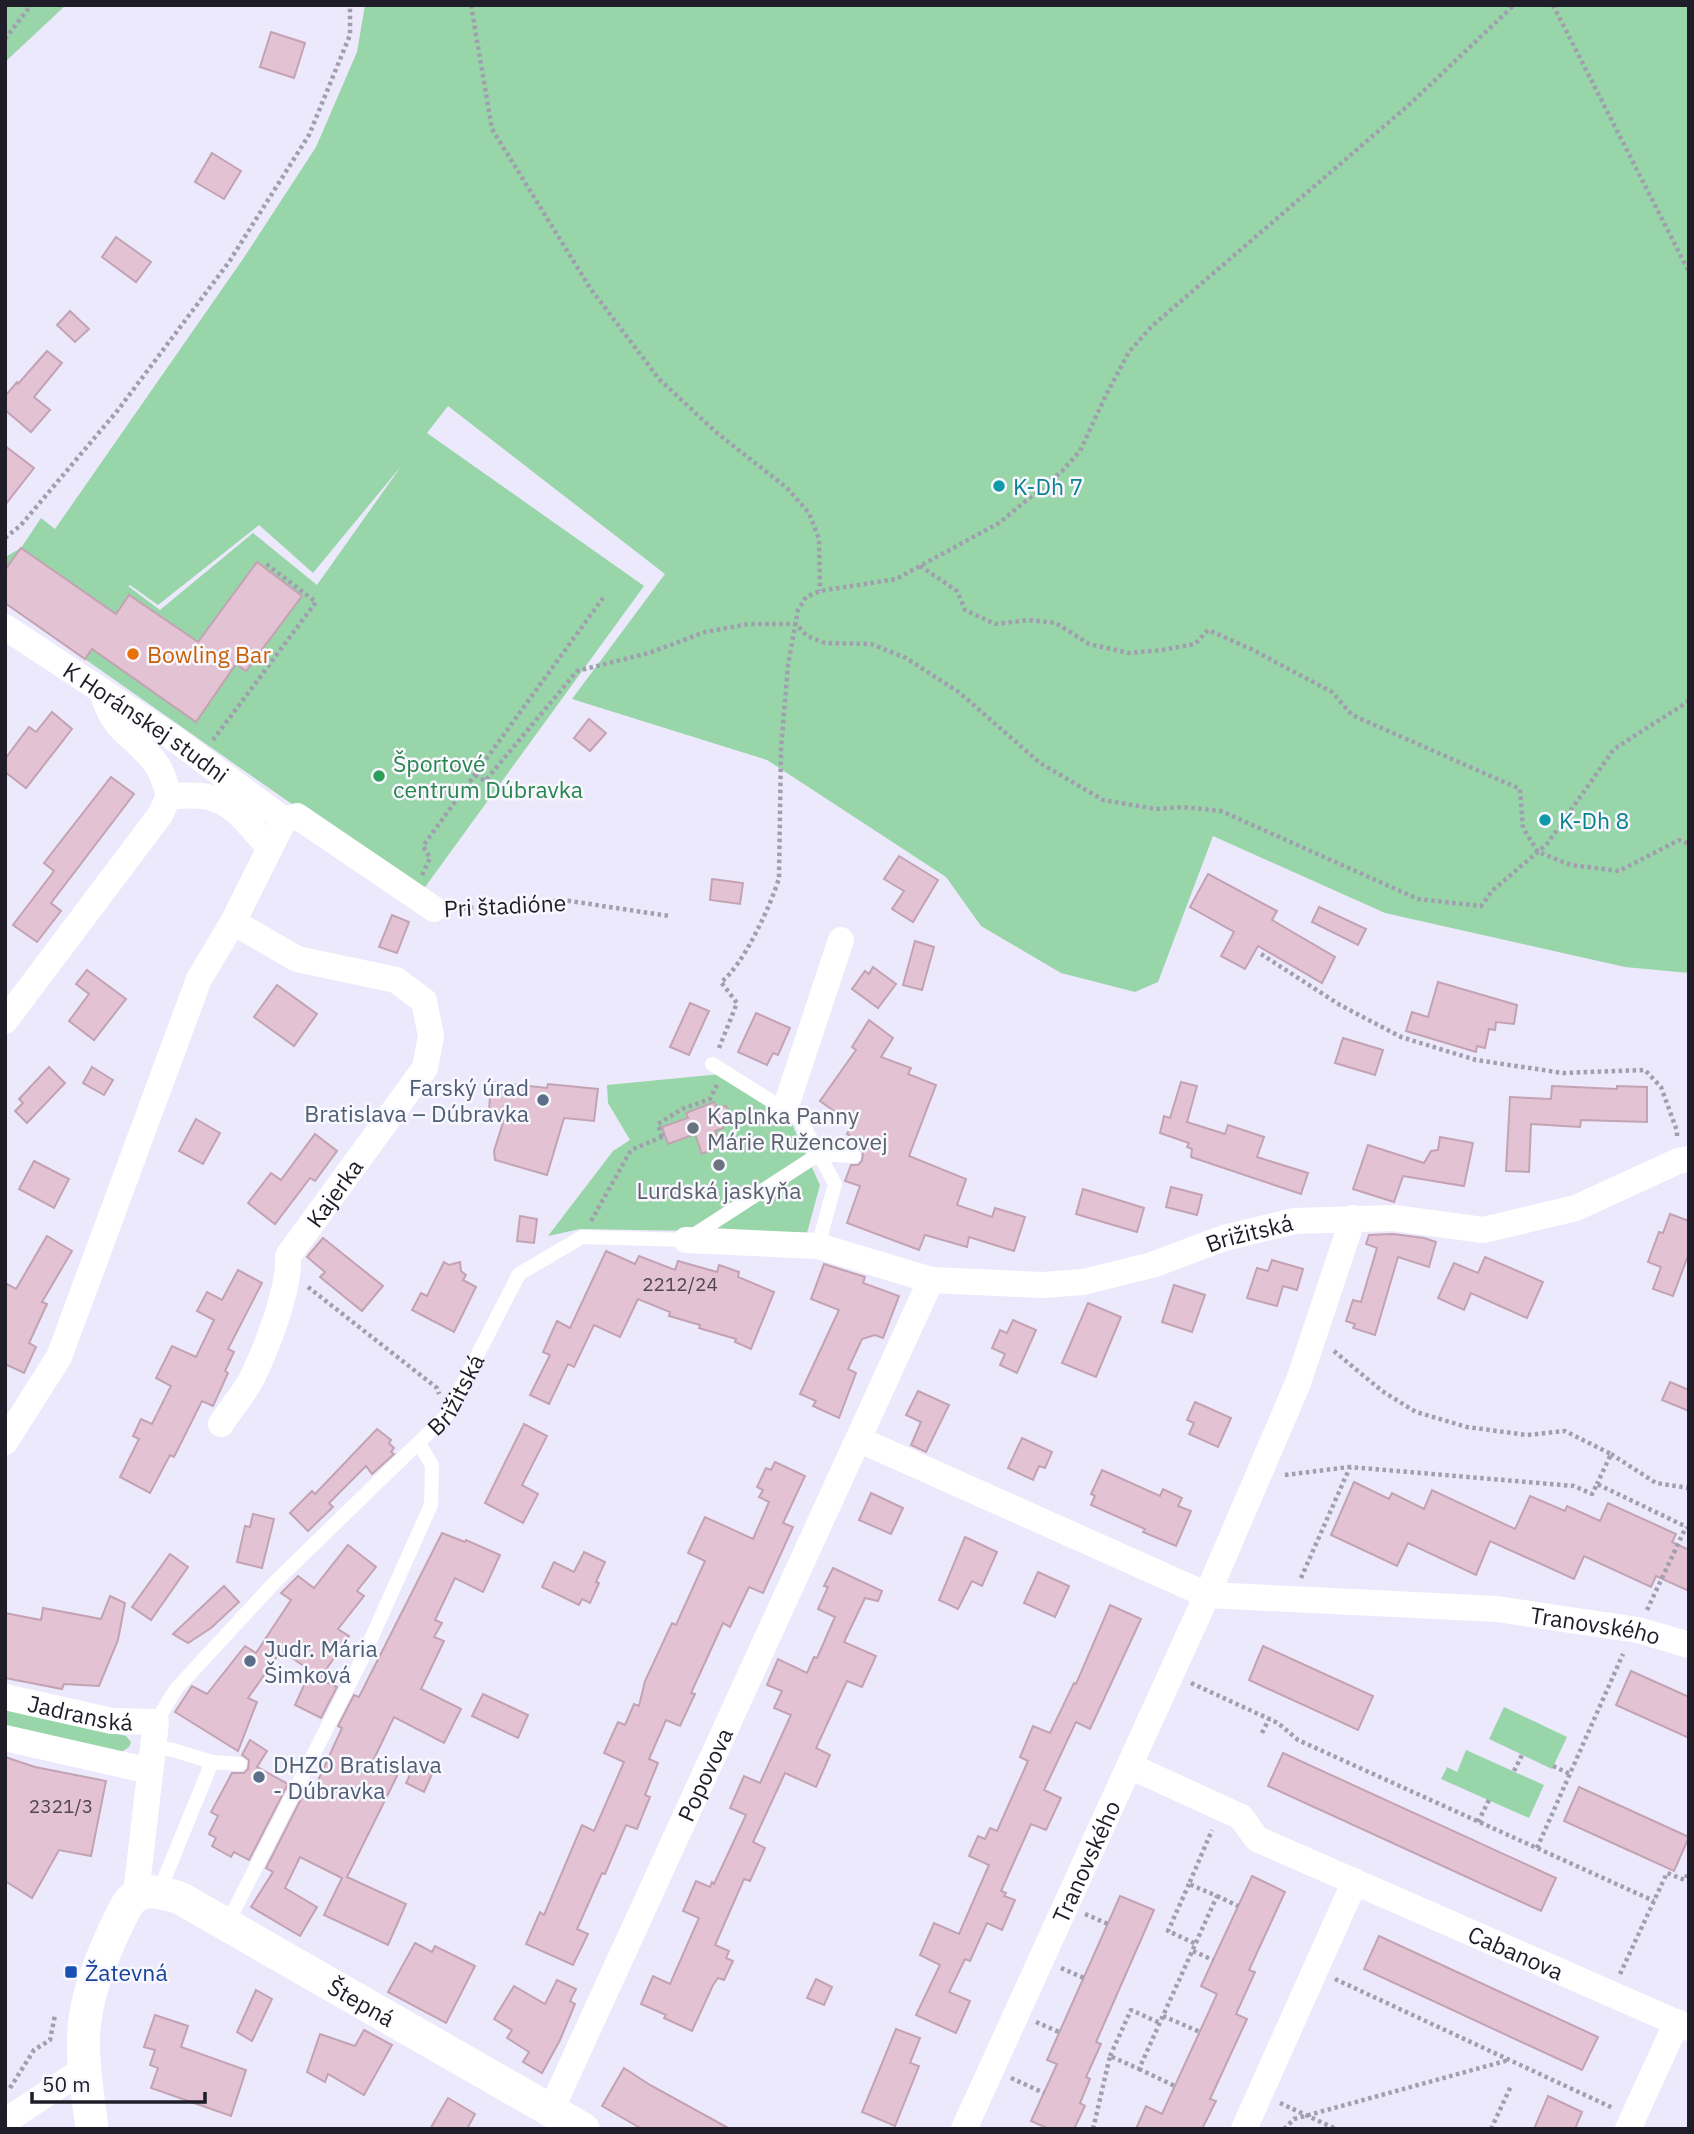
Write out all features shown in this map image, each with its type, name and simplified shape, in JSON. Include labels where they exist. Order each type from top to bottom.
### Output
[{"type":"street","name":"K Horánskej studni","points":[[5,627],[172,737],[284,820]]},
{"type":"street","points":[[5,1021],[160,815],[169,796],[157,766],[111,718],[102,691]]},
{"type":"street","points":[[169,796],[208,797],[225,803],[270,848]]},
{"type":"street","name":"Pri štadióne","points":[[284,820],[297,816],[434,909]]},
{"type":"street","points":[[5,1442],[59,1357],[199,979],[233,922],[284,820]]},
{"type":"street","name":"Kajerka","points":[[221,1424],[253,1376],[278,1309],[289,1270],[288,1256],[425,1068],[431,1036],[424,1002],[396,980],[297,958],[233,922]]},
{"type":"street","points":[[785,1109],[841,940]]},
{"type":"street","name":"Brižitská","points":[[686,1240],[818,1246],[931,1280],[1043,1285],[1083,1282],[1153,1265],[1224,1238],[1294,1221],[1394,1218],[1483,1230],[1576,1208],[1684,1160]]},
{"type":"street","name":"Tranovského","points":[[964,2129],[1208,1595],[1298,1383],[1353,1218]]},
{"type":"street","name":"Popovova","points":[[551,2110],[931,1280]]},
{"type":"street","points":[[860,1440],[1208,1595]]},
{"type":"street","name":"Tranovského","points":[[1208,1595],[1497,1609],[1639,1630],[1689,1645]]},
{"type":"street","name":"Jadranská","points":[[5,1697],[112,1721],[153,1747]]},
{"type":"street","name":"Jadranská","points":[[5,1738],[153,1747]]},
{"type":"street","points":[[92,2129],[85,2022],[92,1985],[122,1913],[147,1893],[153,1747]]},
{"type":"street","name":"Cabanova","points":[[1130,1766],[1241,1817],[1257,1839],[1683,2025],[1622,2119]]},
{"type":"street","points":[[1244,2129],[1355,1881]]},
{"type":"street","name":"Štepná","points":[[147,1893],[180,1898],[583,2129]]},
{"type":"street","points":[[5,2129],[13,2116],[86,2068]]},
{"type":"lane","points":[[712,1064],[800,1119],[835,1184],[818,1246]]},
{"type":"lane","points":[[686,1240],[819,1154],[854,1156]]},
{"type":"lane","name":"Brižitská","points":[[153,1747],[176,1689],[274,1583],[446,1416],[519,1274],[582,1237],[686,1240]]},
{"type":"lane","points":[[227,1924],[362,1659],[431,1505],[432,1465],[419,1444]]},
{"type":"lane","points":[[153,1747],[173,1749],[212,1762],[240,1764]]},
{"type":"lane","points":[[147,1893],[212,1762]]},
{"type":"path","points":[[5,39],[31,5]]},
{"type":"path","points":[[5,538],[22,526],[118,410],[229,262],[309,135],[350,35],[350,5]]},
{"type":"path","points":[[471,5],[492,129],[590,288],[659,379],[717,433],[787,488],[809,513],[819,539],[820,591]]},
{"type":"path","points":[[582,1237],[631,1150],[664,1136],[658,1124],[682,1109],[710,1099],[719,1081],[712,1064],[737,1003],[721,982],[729,976],[743,954],[774,897],[779,878],[781,748],[788,665],[798,610],[806,597],[820,591],[897,579],[999,523],[1062,471],[1080,451],[1129,352],[1152,326],[1411,103],[1514,5]]},
{"type":"path","points":[[1553,5],[1689,272]]},
{"type":"path","points":[[216,735],[316,601],[265,563]]},
{"type":"path","points":[[920,566],[957,591],[965,610],[995,624],[1029,620],[1056,623],[1089,644],[1129,653],[1195,644],[1208,630],[1251,649],[1332,692],[1352,715],[1520,789],[1523,828],[1538,852],[1572,865],[1619,871],[1679,840],[1689,844]]},
{"type":"path","points":[[423,846],[603,598]]},
{"type":"path","points":[[475,775],[485,781],[577,671],[649,653],[705,632],[748,624],[796,624],[807,636],[825,643],[872,644],[906,658],[960,693],[1040,763],[1103,800],[1156,809],[1183,807],[1220,811],[1418,899],[1481,906],[1493,890],[1547,844],[1614,750],[1689,701]]},
{"type":"path","name":"Pri štadióne","points":[[434,909],[482,908],[563,900],[669,916]]},
{"type":"path","points":[[1261,954],[1340,1005],[1401,1037],[1476,1060],[1563,1073],[1645,1070],[1661,1087],[1684,1160]]},
{"type":"path","points":[[289,1270],[437,1388],[446,1416]]},
{"type":"path","points":[[1314,1335],[1382,1391],[1416,1412],[1467,1427],[1527,1435],[1565,1431],[1611,1454],[1656,1483],[1689,1488]]},
{"type":"path","points":[[1274,1476],[1350,1467],[1574,1486],[1592,1494],[1611,1454]]},
{"type":"path","points":[[1300,1581],[1350,1467]]},
{"type":"path","points":[[1597,1484],[1687,1527],[1656,1589]]},
{"type":"path","points":[[1537,1848],[1623,1654]]},
{"type":"path","points":[[1187,1681],[1278,1723],[1298,1740],[1654,1901]]},
{"type":"path","points":[[1262,1733],[1269,1720]]},
{"type":"path","points":[[1514,1771],[1522,1755]]},
{"type":"path","points":[[1553,1766],[1570,1774]]},
{"type":"path","points":[[1478,1822],[1489,1800]]},
{"type":"path","points":[[1196,1944],[1168,1931],[1212,1830]]},
{"type":"path","points":[[1611,1994],[1667,1873],[1685,1880],[1689,1871]]},
{"type":"path","points":[[1189,1884],[1238,1906]]},
{"type":"path","points":[[1139,2070],[1217,1896]]},
{"type":"path","points":[[1081,1912],[1108,1924]]},
{"type":"path","points":[[1193,1951],[1213,1960]]},
{"type":"path","points":[[1056,1966],[1084,1978]]},
{"type":"path","points":[[1315,1970],[1510,2059],[1622,2119]]},
{"type":"path","points":[[5,2094],[34,2050],[50,2040],[58,2003]]},
{"type":"path","points":[[1093,2129],[1110,2056],[1131,2010],[1160,2023]]},
{"type":"path","points":[[1163,2015],[1200,2032]]},
{"type":"path","points":[[1032,2020],[1059,2032]]},
{"type":"path","points":[[1110,2056],[1175,2086]]},
{"type":"path","points":[[1284,2129],[1294,2119],[1510,2059]]},
{"type":"path","points":[[1014,2080],[1044,2092]]},
{"type":"path","points":[[1491,2129],[1511,2086]]},
{"type":"path","points":[[1259,2093],[1336,2129]]},
{"type":"green space","points":[[5,5],[66,5],[5,62]]},
{"type":"green space","points":[[365,5],[1689,5],[1689,973],[1625,967],[1385,913],[1213,836],[1158,982],[1135,992],[1061,973],[981,926],[946,877],[767,760],[572,699],[665,574],[448,406],[427,433],[644,586],[420,894],[5,603],[5,557],[21,548],[41,518],[55,529],[245,256],[316,147],[357,52]],"holes":[[[402,465],[317,585],[253,533],[160,610],[128,586],[158,605],[259,525],[313,573]]]},
{"type":"green space","points":[[721,1074],[792,1124],[820,1185],[807,1233],[580,1229],[548,1236],[613,1151],[630,1140],[608,1103],[607,1085]]},
{"type":"green space","points":[[1504,1707],[1567,1737],[1552,1769],[1489,1739]]},
{"type":"green space","points":[[5,1708],[126,1736],[131,1742],[129,1747],[120,1753],[5,1726]]},
{"type":"green space","points":[[1466,1750],[1544,1785],[1529,1818],[1441,1779],[1447,1767],[1457,1772]]},
{"type":"building","points":[[271,32],[305,43],[294,78],[260,67]]},
{"type":"building","points":[[212,153],[241,171],[224,199],[195,182]]},
{"type":"building","points":[[116,237],[151,262],[136,282],[102,257]]},
{"type":"building","points":[[70,311],[89,329],[75,342],[57,325]]},
{"type":"building","points":[[47,351],[62,363],[34,397],[50,410],[31,432],[5,410],[5,396]]},
{"type":"building","points":[[5,446],[34,468],[5,505]]},
{"type":"building","points":[[21,548],[116,614],[129,595],[198,642],[257,562],[302,596],[246,671],[236,664],[196,722],[92,649],[85,659],[5,603],[5,570]]},
{"type":"building","points":[[52,712],[72,729],[26,788],[5,772],[5,759],[29,727],[36,732]]},
{"type":"building","points":[[589,719],[606,733],[590,751],[574,738]]},
{"type":"building","points":[[111,777],[134,794],[51,903],[61,911],[37,942],[13,925],[54,871],[44,863]]},
{"type":"building","points":[[899,856],[938,880],[913,922],[892,909],[904,891],[884,879]]},
{"type":"building","points":[[1208,874],[1277,911],[1272,920],[1335,957],[1322,983],[1258,946],[1245,969],[1221,956],[1234,932],[1190,907]]},
{"type":"building","points":[[712,879],[743,883],[740,904],[710,900]]},
{"type":"building","points":[[1319,907],[1366,929],[1358,945],[1312,922]]},
{"type":"building","points":[[392,915],[409,922],[397,953],[379,947]]},
{"type":"building","points":[[915,941],[934,947],[922,990],[903,985]]},
{"type":"building","points":[[873,967],[896,984],[878,1008],[852,989],[865,971],[869,974]]},
{"type":"building","points":[[87,970],[126,999],[94,1040],[69,1021],[89,994],[76,984]]},
{"type":"building","points":[[1438,982],[1517,1005],[1514,1024],[1496,1022],[1495,1030],[1489,1029],[1485,1048],[1477,1046],[1476,1052],[1406,1031],[1412,1012],[1428,1017]]},
{"type":"building","points":[[277,985],[317,1014],[294,1046],[254,1017]]},
{"type":"building","points":[[690,1003],[709,1011],[689,1055],[670,1047]]},
{"type":"building","points":[[756,1013],[790,1028],[778,1055],[773,1053],[767,1065],[738,1052]]},
{"type":"building","points":[[869,1020],[893,1038],[881,1057],[911,1068],[908,1074],[936,1085],[909,1156],[966,1179],[957,1205],[992,1217],[995,1208],[1025,1217],[1014,1251],[969,1237],[967,1247],[925,1235],[919,1250],[847,1223],[860,1186],[845,1181],[851,1165],[858,1165],[862,1161],[863,1152],[858,1147],[861,1142],[847,1134],[852,1124],[820,1101],[856,1050],[852,1047]]},
{"type":"building","points":[[1343,1038],[1383,1050],[1375,1075],[1335,1063]]},
{"type":"building","points":[[49,1067],[65,1083],[27,1123],[15,1111],[23,1103],[19,1099]]},
{"type":"building","points":[[92,1067],[113,1080],[104,1095],[83,1083]]},
{"type":"building","points":[[491,1082],[547,1088],[548,1084],[598,1089],[594,1121],[564,1118],[547,1175],[495,1160],[494,1151],[506,1113],[489,1111]]},
{"type":"building","points":[[1181,1082],[1197,1086],[1187,1122],[1225,1134],[1228,1125],[1264,1137],[1257,1157],[1308,1173],[1301,1194],[1191,1157],[1192,1149],[1187,1147],[1189,1143],[1160,1133],[1164,1116],[1170,1118]]},
{"type":"building","points":[[1552,1086],[1617,1089],[1617,1086],[1647,1087],[1647,1122],[1581,1120],[1580,1127],[1531,1124],[1529,1172],[1506,1171],[1510,1097],[1551,1099]]},
{"type":"building","name":"Kaplnka Panny Márie Ružencovej","points":[[714,1102],[717,1108],[726,1106],[731,1120],[715,1131],[721,1146],[702,1154],[695,1134],[668,1144],[662,1127],[688,1118],[686,1113]]},
{"type":"building","points":[[196,1119],[220,1133],[203,1164],[179,1151]]},
{"type":"building","points":[[315,1134],[337,1151],[315,1181],[310,1178],[275,1224],[248,1203],[271,1173],[281,1180]]},
{"type":"building","points":[[1440,1137],[1473,1143],[1464,1186],[1403,1176],[1394,1202],[1353,1189],[1368,1145],[1424,1163],[1431,1151],[1438,1150]]},
{"type":"building","points":[[34,1161],[69,1179],[54,1208],[19,1189]]},
{"type":"building","points":[[1171,1187],[1202,1195],[1197,1215],[1166,1207]]},
{"type":"building","points":[[1083,1189],[1144,1208],[1137,1232],[1076,1214]]},
{"type":"building","points":[[1670,1214],[1689,1221],[1689,1253],[1673,1296],[1653,1289],[1661,1267],[1648,1262],[1659,1232],[1663,1233]]},
{"type":"building","points":[[520,1216],[537,1219],[534,1243],[517,1241]]},
{"type":"building","points":[[1393,1234],[1436,1242],[1429,1267],[1398,1257],[1375,1335],[1353,1328],[1355,1324],[1346,1321],[1353,1300],[1361,1302],[1377,1248],[1366,1244],[1369,1235]]},
{"type":"building","points":[[47,1236],[72,1251],[42,1302],[47,1304],[29,1343],[36,1347],[24,1373],[5,1364],[5,1283],[16,1289]]},
{"type":"building","points":[[323,1238],[383,1286],[362,1311],[320,1277],[325,1272],[307,1257]]},
{"type":"building","points":[[606,1251],[635,1264],[639,1256],[675,1270],[678,1261],[717,1272],[719,1265],[739,1272],[738,1277],[774,1292],[751,1349],[735,1342],[736,1339],[669,1316],[670,1312],[638,1299],[620,1337],[594,1325],[574,1367],[568,1364],[549,1404],[530,1395],[550,1355],[543,1352],[557,1321],[570,1328]]},
{"type":"building","points":[[1485,1257],[1543,1282],[1527,1318],[1471,1293],[1464,1310],[1438,1298],[1454,1263],[1478,1273]]},
{"type":"building","points":[[1272,1260],[1303,1269],[1297,1290],[1283,1286],[1277,1306],[1247,1298],[1257,1268],[1268,1271]]},
{"type":"building","points":[[444,1262],[449,1265],[460,1262],[461,1271],[466,1275],[463,1280],[476,1287],[454,1332],[412,1310],[421,1293],[427,1296]]},
{"type":"building","points":[[824,1264],[865,1277],[863,1283],[899,1296],[883,1338],[875,1335],[862,1339],[848,1369],[856,1373],[839,1418],[813,1406],[816,1401],[800,1394],[839,1310],[811,1299]]},
{"type":"building","points":[[238,1270],[262,1283],[228,1349],[234,1352],[225,1371],[228,1373],[213,1406],[202,1401],[174,1457],[170,1455],[150,1493],[120,1477],[139,1439],[133,1436],[141,1419],[152,1424],[171,1386],[156,1378],[172,1346],[196,1357],[214,1320],[197,1311],[207,1292],[222,1300]]},
{"type":"building","points":[[1174,1285],[1205,1295],[1192,1332],[1162,1322]]},
{"type":"building","points":[[1088,1303],[1121,1317],[1096,1377],[1062,1363]]},
{"type":"building","points":[[1013,1320],[1036,1330],[1017,1373],[1000,1365],[1005,1354],[992,1348],[1000,1330],[1007,1333]]},
{"type":"building","points":[[1670,1382],[1689,1390],[1689,1411],[1662,1400]]},
{"type":"building","points":[[918,1391],[949,1405],[926,1452],[911,1445],[921,1422],[906,1415]]},
{"type":"building","points":[[1195,1402],[1231,1418],[1218,1447],[1189,1434],[1194,1423],[1187,1420]]},
{"type":"building","points":[[524,1424],[547,1436],[522,1485],[538,1494],[523,1523],[485,1503]]},
{"type":"building","points":[[377,1429],[391,1440],[389,1443],[394,1448],[391,1452],[394,1454],[372,1474],[366,1466],[329,1503],[333,1507],[308,1531],[290,1513],[312,1491],[315,1494]]},
{"type":"building","points":[[1022,1438],[1052,1452],[1045,1468],[1039,1466],[1033,1480],[1008,1468]]},
{"type":"building","points":[[775,1462],[805,1476],[783,1523],[793,1527],[763,1593],[749,1587],[730,1627],[723,1623],[691,1693],[695,1694],[680,1726],[666,1720],[649,1759],[658,1763],[645,1795],[650,1797],[637,1829],[626,1825],[605,1874],[602,1873],[577,1929],[588,1934],[573,1965],[526,1944],[540,1912],[544,1915],[582,1825],[594,1831],[624,1762],[604,1753],[618,1722],[625,1725],[634,1704],[639,1706],[645,1681],[672,1623],[676,1625],[705,1561],[688,1553],[705,1517],[753,1539],[769,1502],[759,1497],[763,1490],[757,1487],[766,1468],[771,1470]]},
{"type":"building","points":[[1102,1470],[1160,1496],[1163,1489],[1182,1498],[1178,1506],[1191,1511],[1176,1546],[1091,1505],[1095,1496],[1091,1494]]},
{"type":"building","points":[[1354,1482],[1389,1499],[1392,1493],[1424,1509],[1432,1490],[1515,1529],[1530,1496],[1565,1511],[1567,1506],[1600,1521],[1608,1503],[1676,1534],[1672,1542],[1689,1550],[1689,1591],[1656,1576],[1651,1587],[1584,1556],[1574,1579],[1490,1541],[1476,1575],[1408,1543],[1397,1566],[1331,1535]]},
{"type":"building","points":[[871,1493],[903,1508],[891,1534],[859,1520]]},
{"type":"building","points":[[253,1514],[274,1519],[262,1568],[237,1562],[245,1526],[250,1527]]},
{"type":"building","points":[[442,1533],[500,1555],[483,1592],[455,1578],[435,1620],[442,1623],[434,1637],[444,1641],[421,1689],[461,1709],[444,1743],[394,1717],[371,1765],[397,1776],[347,1877],[406,1904],[388,1945],[324,1915],[342,1878],[300,1857],[285,1888],[317,1907],[300,1936],[251,1907],[273,1872],[266,1868],[304,1793],[311,1796],[342,1728],[338,1726],[354,1695],[359,1697]]},
{"type":"building","points":[[965,1537],[997,1552],[982,1586],[972,1581],[958,1609],[939,1600]]},
{"type":"building","points":[[348,1545],[376,1567],[357,1591],[364,1596],[338,1629],[349,1636],[321,1677],[281,1651],[248,1698],[257,1702],[238,1751],[175,1712],[192,1686],[207,1694],[245,1646],[256,1653],[291,1600],[281,1593],[298,1576],[314,1588]]},
{"type":"building","points":[[584,1552],[605,1562],[590,1603],[582,1599],[579,1605],[542,1587],[554,1562],[574,1572]]},
{"type":"building","points":[[170,1554],[188,1567],[151,1620],[132,1607]]},
{"type":"building","points":[[833,1568],[882,1591],[878,1601],[865,1598],[844,1642],[876,1656],[862,1687],[847,1681],[816,1748],[830,1755],[816,1787],[785,1773],[753,1842],[765,1848],[750,1881],[744,1879],[715,1945],[729,1951],[726,1958],[733,1961],[724,1980],[718,1978],[713,1985],[692,2031],[641,2004],[653,1976],[670,1984],[699,1918],[683,1911],[696,1881],[710,1887],[712,1882],[714,1884],[746,1815],[730,1808],[744,1776],[760,1783],[791,1715],[774,1708],[782,1691],[767,1685],[778,1659],[807,1673],[814,1657],[817,1658],[835,1617],[818,1609],[828,1587],[824,1586]]},
{"type":"building","points":[[1038,1572],[1069,1586],[1055,1617],[1024,1603]]},
{"type":"building","points":[[224,1586],[239,1602],[211,1628],[188,1643],[173,1634]]},
{"type":"building","points":[[110,1596],[125,1603],[118,1640],[99,1686],[64,1684],[62,1689],[5,1678],[5,1613],[41,1620],[43,1608],[101,1619]]},
{"type":"building","points":[[1110,1605],[1141,1619],[1090,1729],[1076,1722],[1044,1790],[1061,1798],[1046,1830],[1031,1824],[1001,1891],[1006,1893],[1004,1896],[1015,1900],[1002,1930],[987,1923],[970,1961],[965,1959],[949,1992],[970,2001],[956,2033],[916,2015],[940,1965],[920,1955],[934,1923],[959,1934],[989,1865],[969,1856],[978,1836],[985,1839],[990,1828],[997,1831],[1028,1761],[1020,1757],[1033,1726],[1050,1733],[1074,1683],[1076,1684]]},
{"type":"building","points":[[1263,1646],[1373,1696],[1358,1730],[1249,1680]]},
{"type":"building","points":[[1631,1671],[1689,1697],[1689,1738],[1616,1705]]},
{"type":"building","points":[[309,1674],[337,1687],[321,1718],[295,1705]]},
{"type":"building","points":[[483,1694],[528,1715],[518,1738],[472,1716]]},
{"type":"building","points":[[250,1740],[267,1751],[257,1767],[288,1784],[249,1860],[234,1852],[231,1857],[212,1846],[216,1838],[209,1834],[218,1816],[211,1812],[232,1773],[244,1773],[248,1769],[249,1760],[242,1755]]},
{"type":"building","points":[[1283,1753],[1556,1878],[1541,1911],[1268,1786]]},
{"type":"building","points":[[5,1757],[35,1767],[106,1781],[91,1856],[59,1850],[32,1898],[5,1881]]},
{"type":"building","points":[[414,1766],[432,1774],[424,1792],[406,1783]]},
{"type":"building","points":[[1579,1787],[1689,1837],[1674,1871],[1564,1821]]},
{"type":"building","points":[[1252,1876],[1285,1892],[1249,1970],[1255,1972],[1236,2014],[1247,2019],[1210,2099],[1216,2101],[1202,2129],[1136,2129],[1146,2106],[1162,2114],[1217,1994],[1201,1986]]},
{"type":"building","points":[[1120,1896],[1154,1910],[1096,2042],[1101,2044],[1086,2077],[1090,2079],[1080,2103],[1085,2106],[1074,2129],[1049,2129],[1031,2121],[1057,2064],[1047,2060]]},
{"type":"building","points":[[1379,1936],[1598,2037],[1582,2070],[1364,1969]]},
{"type":"building","points":[[415,1943],[432,1952],[435,1946],[475,1966],[446,2023],[388,1992]]},
{"type":"building","points":[[816,1979],[832,1987],[824,2005],[807,1998]]},
{"type":"building","points":[[557,1980],[576,1989],[570,2001],[575,2004],[542,2073],[523,2062],[529,2052],[507,2038],[512,2030],[494,2019],[514,1986],[545,2004]]},
{"type":"building","points":[[256,1990],[272,1999],[252,2041],[237,2032]]},
{"type":"building","points":[[155,2015],[188,2026],[181,2047],[246,2070],[231,2116],[151,2088],[158,2068],[150,2065],[155,2050],[144,2047]]},
{"type":"building","points":[[896,2029],[920,2038],[910,2063],[919,2066],[895,2126],[862,2112]]},
{"type":"building","points":[[364,2030],[392,2045],[364,2095],[328,2074],[325,2082],[307,2072],[320,2034],[355,2046]]},
{"type":"building","points":[[624,2068],[730,2129],[642,2129],[602,2106]]},
{"type":"building","points":[[1548,2096],[1582,2112],[1575,2129],[1534,2129]]},
{"type":"building","points":[[448,2098],[475,2114],[467,2129],[430,2129]]},
{"type":"place","name":"K-Dh 7","points":[[999,486]]},
{"type":"place","name":"Bowling Bar","points":[[133,654]]},
{"type":"place","name":"Športové centrum Dúbravka","points":[[379,776]]},
{"type":"place","name":"K-Dh 8","points":[[1545,820]]},
{"type":"place","name":"Farský úrad Bratislava – Dúbravka","points":[[543,1100]]},
{"type":"place","name":"Kaplnka Panny Márie Ružencovej","points":[[693,1128]]},
{"type":"place","name":"Lurdská jaskyňa","points":[[719,1165]]},
{"type":"place","name":"Judr. Mária Šimková","points":[[250,1661]]},
{"type":"place","name":"DHZO Bratislava - Dúbravka","points":[[259,1777]]},
{"type":"place","name":"Žatevná","points":[[71,1972]]}]
